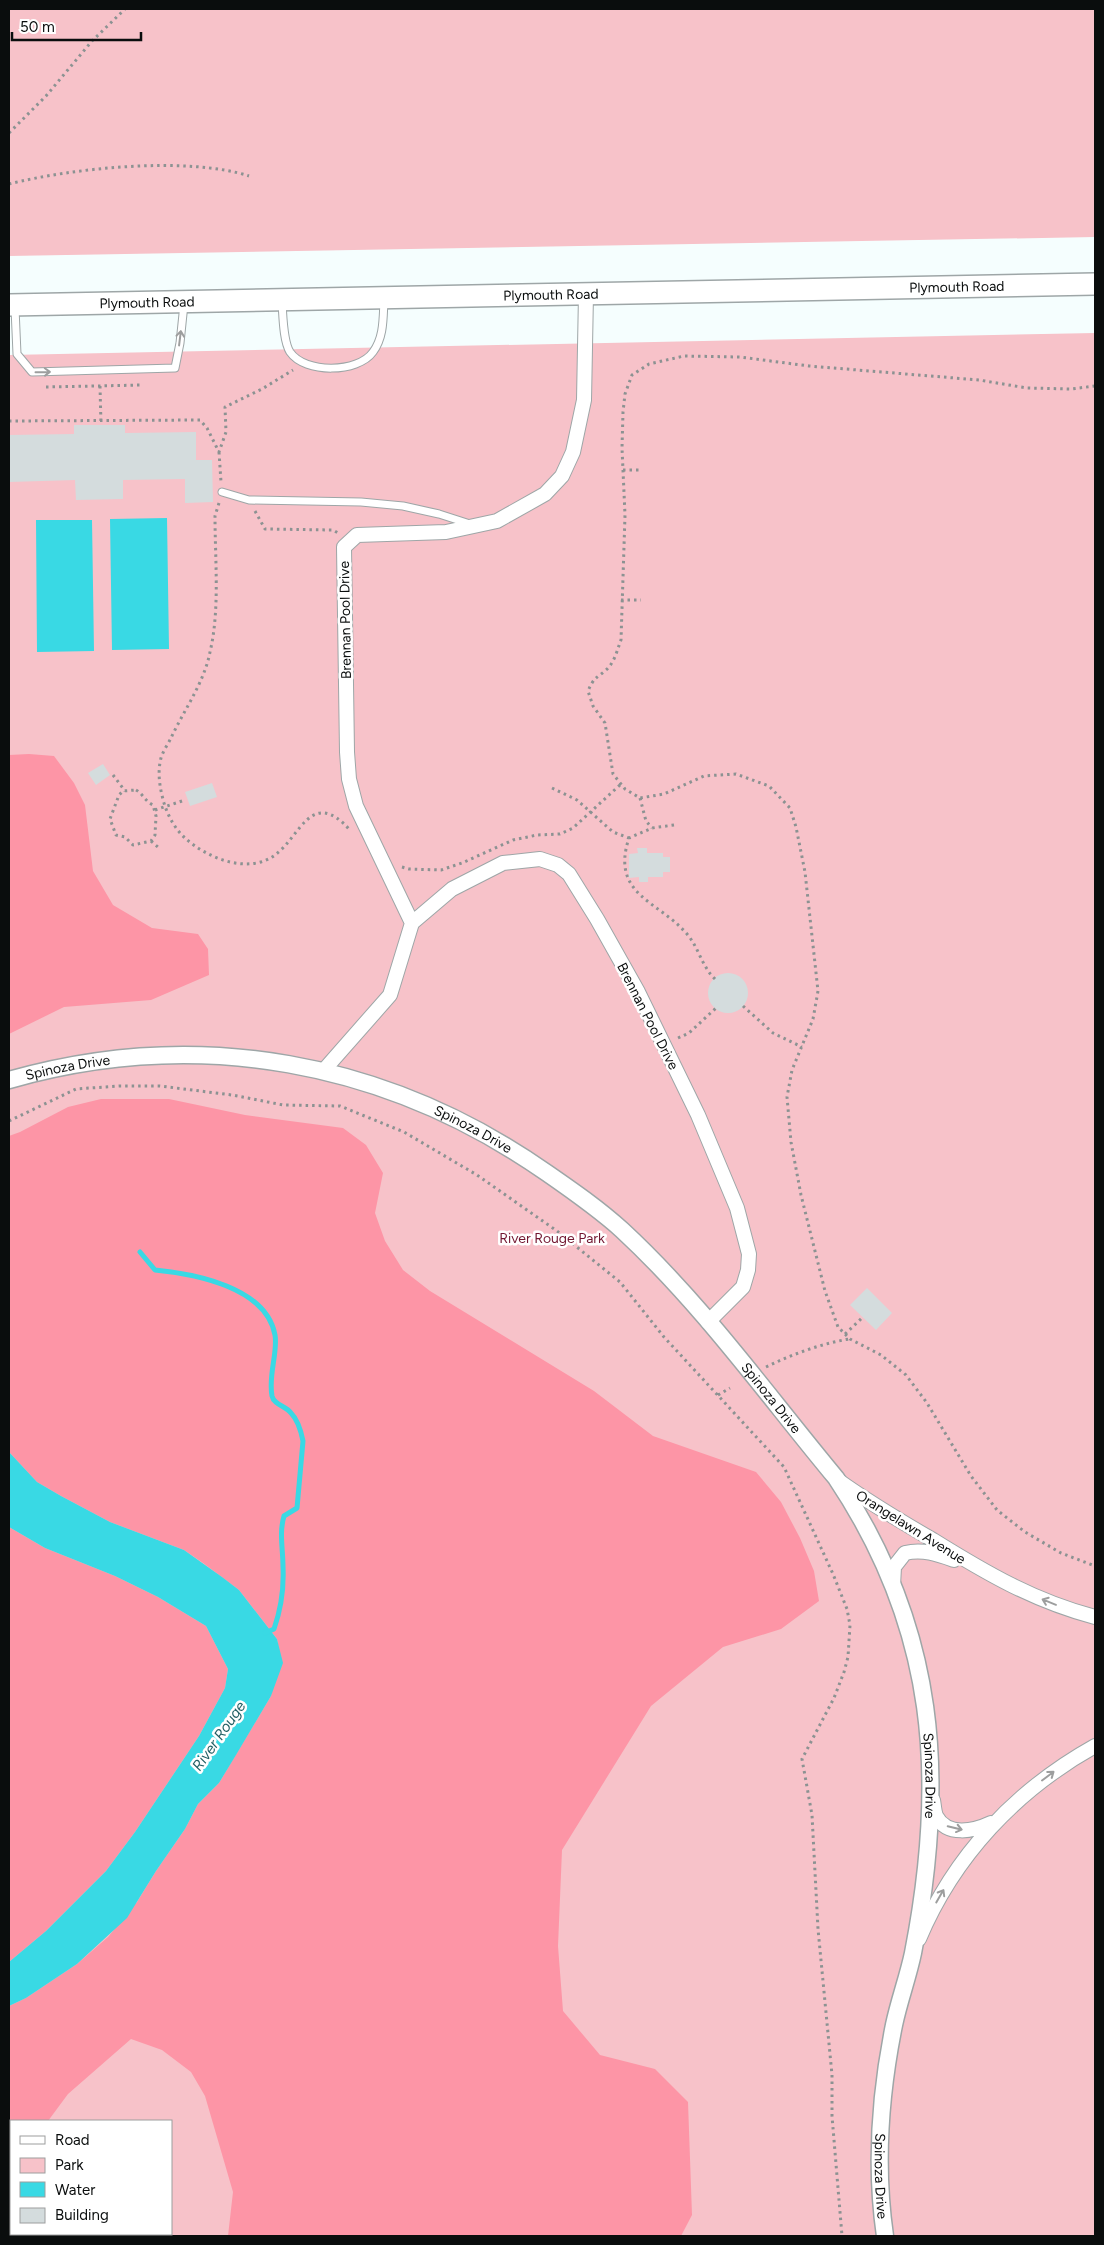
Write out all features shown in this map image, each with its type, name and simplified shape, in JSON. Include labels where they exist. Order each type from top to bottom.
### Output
[{"type":"main road","name":"Plymouth Road","points":[[12,305],[1095,284]]},
{"type":"street","name":"Brennan Pool Drive","points":[[586,294],[584,400],[573,452],[562,476],[544,494],[497,521],[446,532],[358,535],[344,547],[349,779],[356,806],[412,922],[452,889],[503,863],[540,859],[558,865],[569,874],[597,918],[638,992],[698,1115],[737,1208],[749,1254],[748,1270],[743,1287],[708,1322]]},
{"type":"street","points":[[324,1070],[390,995],[412,922]]},
{"type":"street","name":"Spinoza Drive","points":[[9,1080],[82,1062],[139,1056],[229,1056],[263,1059],[324,1070],[381,1086],[434,1107],[514,1150],[588,1202],[622,1230],[708,1322],[836,1478],[865,1527],[893,1586],[916,1654],[930,1738],[932,1792],[926,1871],[912,1956],[894,2024],[883,2093],[880,2163],[884,2236]]},
{"type":"street","name":"Orangelawn Avenue","points":[[836,1478],[882,1511],[988,1574]]},
{"type":"street","name":"Orangelawn Avenue","points":[[893,1586],[894,1566],[899,1558],[905,1553],[916,1550],[930,1552],[988,1574],[1050,1603],[1095,1616]]},
{"type":"street","points":[[912,1956],[926,1923],[952,1876],[1000,1817],[1051,1774],[1095,1746]]},
{"type":"street","points":[[932,1792],[936,1815],[943,1825],[956,1830],[973,1831],[1000,1817]]},
{"type":"lane","points":[[282,300],[285,335],[290,352],[304,363],[324,368],[353,367],[372,354],[382,333],[384,298]]},
{"type":"lane","points":[[12,305],[17,354],[32,372],[175,368],[180,343],[184,301]]},
{"type":"lane","points":[[222,492],[249,500],[361,502],[403,506],[439,514],[477,526]]},
{"type":"path","points":[[9,133],[46,96],[92,41],[125,9]]},
{"type":"path","points":[[9,184],[74,172],[159,166],[213,166],[249,176]]},
{"type":"path","points":[[1095,386],[1071,389],[1027,388],[979,380],[809,366],[740,357],[684,356],[649,364],[632,375],[625,394],[623,412],[625,515],[621,640],[615,658],[607,670],[594,678],[588,691],[594,706],[605,723],[613,774],[625,789],[640,798],[664,794],[704,776],[736,774],[769,786],[790,808],[796,827],[805,872],[818,991],[813,1019],[792,1070],[787,1097],[791,1142],[801,1195],[825,1291],[838,1327],[850,1339],[873,1350],[906,1375],[928,1403],[971,1476],[997,1510],[1025,1532],[1062,1553],[1095,1566]]},
{"type":"path","points":[[219,452],[226,432],[225,407],[262,389],[304,363]]},
{"type":"path","points":[[46,387],[143,385]]},
{"type":"path","points":[[100,386],[101,423]]},
{"type":"path","points":[[9,421],[101,423],[200,420],[207,428],[219,452],[222,492],[215,516],[214,629],[210,654],[200,683],[162,758],[159,775],[165,806],[178,832],[193,846],[215,858],[237,863],[256,863],[275,856],[312,814],[325,814],[340,819],[352,833]]},
{"type":"path","points":[[623,470],[642,470]]},
{"type":"path","points":[[249,500],[265,529],[333,530],[352,540]]},
{"type":"path","points":[[621,600],[641,600]]},
{"type":"path","points":[[113,775],[125,791]]},
{"type":"path","points":[[380,857],[409,869],[441,870],[462,863],[513,840],[537,835],[560,834],[573,828],[621,784]]},
{"type":"path","points":[[552,788],[577,800],[613,832],[629,838],[652,828],[674,825]]},
{"type":"path","points":[[136,790],[142,794],[145,800],[153,805],[155,810],[156,831],[150,841],[140,845],[133,845],[125,837],[116,835],[111,825],[110,817],[116,800],[125,791],[136,790]]},
{"type":"path","points":[[640,798],[641,809],[652,828]]},
{"type":"path","points":[[155,810],[185,800]]},
{"type":"path","points":[[629,838],[626,846],[626,876],[630,884],[686,932],[697,946],[707,972],[715,979]]},
{"type":"path","points":[[150,841],[159,848]]},
{"type":"path","points":[[743,1006],[773,1033],[802,1047]]},
{"type":"path","points":[[664,1046],[689,1033],[716,1008]]},
{"type":"path","points":[[9,1121],[76,1089],[160,1086],[232,1095],[283,1105],[340,1106],[404,1132],[477,1175],[558,1230],[620,1282],[664,1337],[784,1467],[833,1574],[847,1609],[850,1625],[848,1657],[844,1672],[834,1698],[802,1759],[812,1815],[818,1929],[832,2075],[832,2116],[842,2236]]},
{"type":"path","points":[[845,1334],[863,1317]]},
{"type":"path","points":[[765,1367],[788,1356],[826,1343],[850,1339]]},
{"type":"path","points":[[718,1395],[730,1388]]},
{"type":"green space","points":[[9,9],[1095,9],[1095,237],[9,256]]},
{"type":"green space","name":"River Rouge Park","points":[[1095,333],[1095,2236],[9,2236],[9,355]]},
{"type":"shaded area","points":[[9,755],[54,756],[74,783],[85,805],[93,871],[113,905],[152,928],[198,934],[208,949],[209,975],[151,1000],[64,1007],[9,1034]]},
{"type":"shaded area","points":[[101,1099],[169,1099],[245,1115],[343,1128],[366,1145],[383,1173],[375,1213],[385,1241],[403,1270],[430,1291],[594,1391],[653,1436],[756,1472],[781,1502],[800,1538],[814,1571],[819,1601],[781,1629],[723,1647],[651,1706],[562,1850],[558,1946],[563,2011],[600,2055],[655,2069],[688,2102],[692,2215],[681,2236],[228,2236],[233,2192],[205,2096],[191,2072],[162,2050],[131,2039],[68,2094],[49,2120],[10,2120],[9,2156],[9,2006],[26,1998],[77,1964],[108,1937],[137,1902],[185,1829],[198,1804],[219,1783],[271,1696],[279,1650],[277,1639],[239,1590],[203,1563],[184,1550],[110,1522],[61,1496],[37,1482],[9,1452],[9,1136],[68,1107]]},
{"type":"shaded area","points":[[9,1527],[45,1548],[115,1576],[158,1597],[206,1626],[228,1669],[225,1688],[199,1736],[135,1832],[106,1871],[46,1931],[9,1962]]},
{"type":"water","points":[[167,518],[169,649],[112,650],[110,519]]},
{"type":"water","points":[[36,520],[92,520],[94,651],[37,652]]},
{"type":"water","name":"River Rouge","points":[[9,1452],[37,1482],[110,1522],[184,1550],[239,1590],[277,1639],[283,1663],[271,1696],[219,1783],[198,1804],[185,1829],[127,1918],[77,1964],[26,1998],[9,2006],[9,1962],[46,1931],[106,1871],[135,1832],[199,1736],[225,1688],[228,1669],[206,1626],[158,1597],[115,1576],[45,1548],[9,1527]]},
{"type":"building","points":[[74,425],[125,425],[125,433],[196,432],[196,460],[212,460],[213,502],[185,503],[185,479],[123,480],[123,499],[76,500],[75,480],[9,482],[9,435],[74,434]]},
{"type":"building","points":[[103,764],[110,775],[96,785],[88,773]]},
{"type":"building","points":[[212,783],[217,797],[190,806],[185,792]]},
{"type":"building","points":[[637,848],[647,848],[647,853],[663,853],[663,857],[670,857],[670,872],[663,872],[663,877],[648,877],[648,882],[639,882],[639,877],[629,878],[629,854],[638,853]]},
{"type":"building","points":[[728,973],[742,979],[748,993],[742,1007],[728,1013],[714,1007],[708,993],[714,979]]},
{"type":"building","points":[[867,1288],[892,1313],[876,1330],[850,1305]]},
{"type":"waterway","points":[[140,1252],[155,1270],[208,1280],[244,1294],[258,1305],[269,1319],[275,1335],[276,1342],[271,1380],[272,1396],[275,1401],[293,1416],[299,1426],[303,1441],[297,1508],[284,1516],[281,1535],[283,1560],[282,1598],[274,1629],[265,1633]]}]
